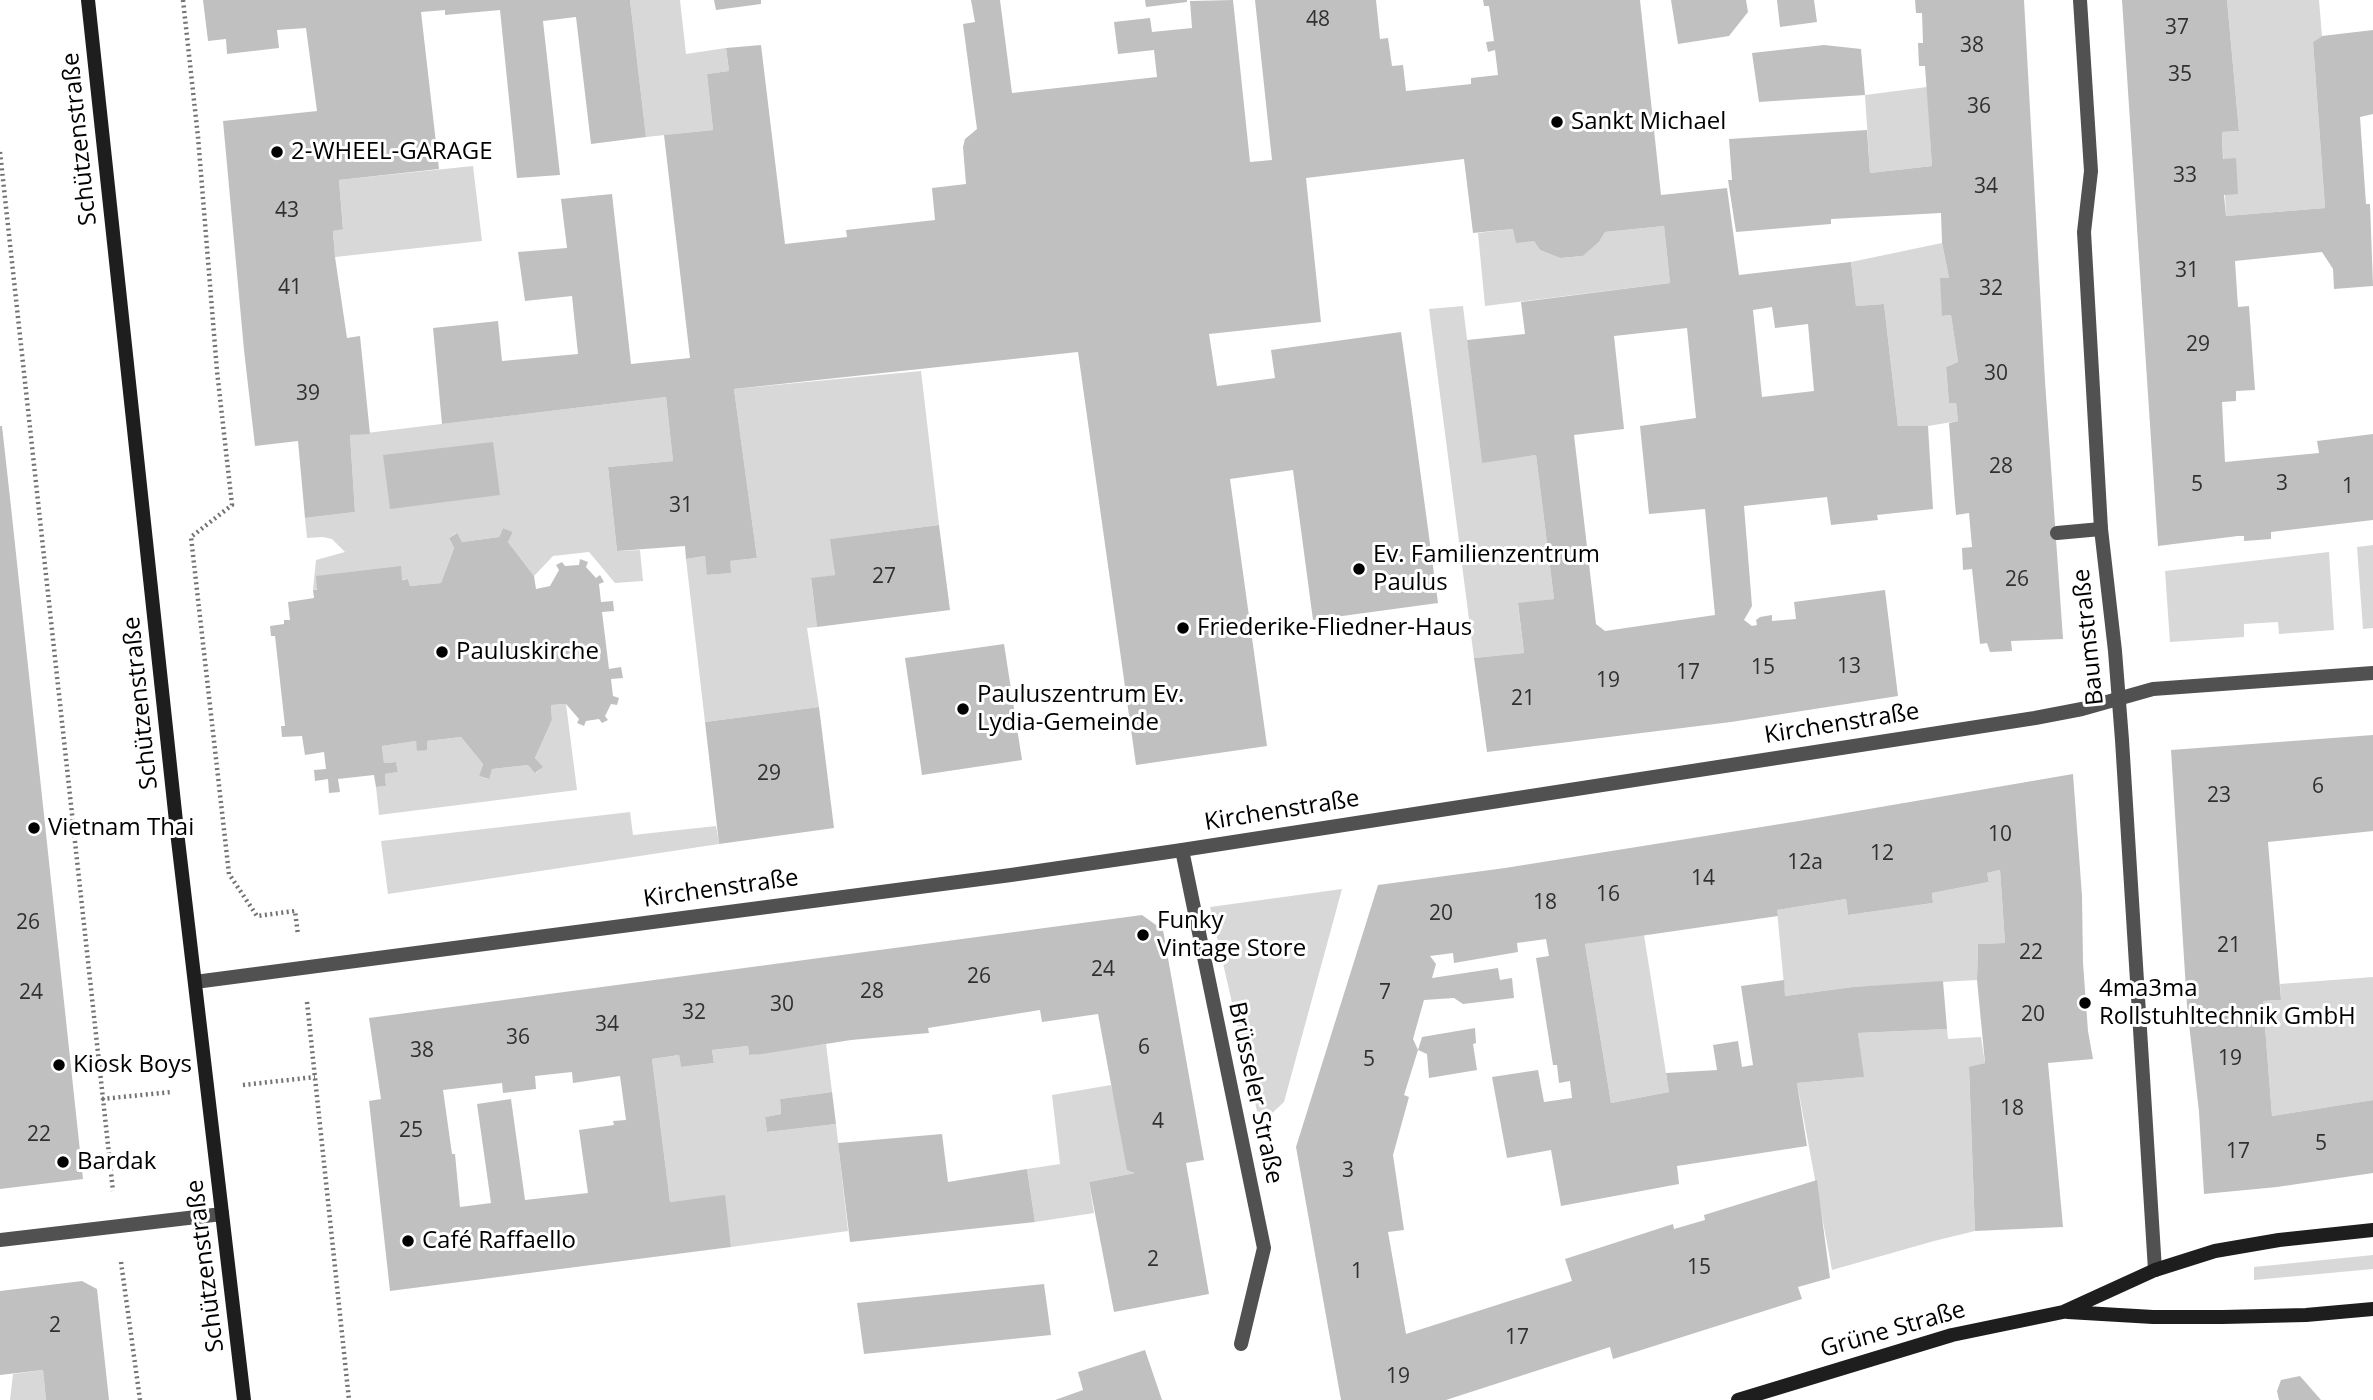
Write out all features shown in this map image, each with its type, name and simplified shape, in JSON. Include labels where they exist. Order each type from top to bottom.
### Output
[{"type":"street","name":"Schützenstraße","points":[[88,0],[195,982],[244,1400]]},
{"type":"street","name":"Baumstraße","points":[[2080,0],[2091,171],[2084,232],[2101,529],[2119,698],[2155,1270]]},
{"type":"street","points":[[2057,533],[2101,529]]},
{"type":"street","name":"Kirchenstraße","points":[[195,982],[1011,875],[1182,850],[2035,718],[2163,688],[2373,673]]},
{"type":"street","name":"Brüsseler Straße","points":[[1182,850],[1264,1248],[1241,1344]]},
{"type":"street","points":[[0,1240],[222,1214]]},
{"type":"street","name":"Grüne Straße","points":[[1738,1400],[1952,1335],[2063,1312],[2155,1270],[2215,1251],[2279,1240],[2373,1230]]},
{"type":"street","name":"Grüne Straße","points":[[2063,1312],[2154,1317],[2223,1317],[2373,1310]]},
{"type":"path","points":[[183,0],[232,505],[191,537],[229,874],[257,916],[295,911]]},
{"type":"path","points":[[0,152],[113,1189]]},
{"type":"path","points":[[307,1004],[349,1400]]},
{"type":"path","points":[[245,1084],[315,1077]]},
{"type":"path","points":[[102,1099],[167,1093]]},
{"type":"path","points":[[120,1261],[140,1400]]},
{"type":"shaded area","points":[[630,0],[680,0],[686,54],[726,48],[729,71],[707,74],[713,130],[646,137]]},
{"type":"shaded area","points":[[2227,0],[2319,0],[2322,36],[2313,42],[2325,208],[2226,216],[2222,132],[2239,131]]},
{"type":"shaded area","points":[[1927,87],[1932,166],[1870,173],[1865,95]]},
{"type":"shaded area","points":[[473,166],[482,241],[335,257],[333,231],[343,228],[339,180]]},
{"type":"shaded area","points":[[1664,226],[1670,283],[1485,306],[1478,233],[1513,229],[1534,241],[1540,250],[1560,258],[1583,256],[1599,242],[1605,232]]},
{"type":"shaded area","points":[[1942,243],[1949,278],[1942,316],[1951,315],[1958,362],[1946,367],[1949,403],[1956,403],[1958,421],[1928,426],[1898,426],[1884,304],[1856,306],[1851,262]]},
{"type":"shaded area","points":[[1463,306],[1482,462],[1536,455],[1554,599],[1518,604],[1524,653],[1474,658],[1429,309]]},
{"type":"shaded area","points":[[921,371],[939,525],[831,539],[835,575],[811,579],[817,627],[807,628],[819,707],[705,722],[686,559],[705,556],[708,575],[730,573],[730,561],[757,558],[734,389]]},
{"type":"shaded area","points":[[666,397],[673,461],[608,467],[617,551],[640,550],[643,581],[615,583],[589,552],[553,556],[534,576],[508,542],[513,532],[503,528],[499,537],[462,542],[456,533],[449,538],[454,548],[441,583],[410,586],[408,579],[313,590],[316,560],[345,552],[332,539],[307,538],[305,518],[355,512],[350,435]]},
{"type":"shaded area","points":[[2373,545],[2373,628],[2363,629],[2357,547]]},
{"type":"shaded area","points":[[2329,552],[2334,630],[2279,634],[2278,622],[2244,624],[2244,637],[2170,642],[2165,571]]},
{"type":"shaded area","points":[[566,704],[577,790],[379,815],[376,787],[386,786],[385,774],[398,772],[396,762],[384,763],[382,746],[416,741],[418,751],[427,749],[427,741],[461,737],[483,764],[479,776],[488,779],[492,769],[528,765],[536,773],[542,767],[535,758],[552,720],[551,705]]},
{"type":"shaded area","points":[[630,812],[633,835],[716,826],[719,844],[388,894],[381,841]]},
{"type":"shaded area","points":[[2000,870],[2005,943],[1978,944],[1977,980],[1853,987],[1785,996],[1777,910],[1846,899],[1848,915],[1933,903],[1932,893],[1989,882],[1987,873]]},
{"type":"shaded area","points":[[1342,889],[1284,1102],[1270,1115],[1257,1111],[1210,907]]},
{"type":"shaded area","points":[[1644,935],[1669,1092],[1611,1103],[1585,944]]},
{"type":"shaded area","points":[[2373,977],[2373,1100],[2272,1116],[2263,1001],[2281,1000],[2280,984]]},
{"type":"shaded area","points":[[1947,1029],[1948,1039],[1981,1037],[1985,1063],[1969,1068],[1975,1231],[1832,1270],[1797,1083],[1863,1077],[1858,1033]]},
{"type":"shaded area","points":[[826,1044],[832,1092],[780,1099],[781,1114],[765,1117],[767,1132],[836,1124],[848,1231],[731,1247],[724,1196],[670,1202],[652,1059],[679,1055],[681,1067],[714,1063],[712,1050],[748,1046],[749,1055]]},
{"type":"shaded area","points":[[1111,1085],[1135,1173],[1089,1182],[1094,1213],[1035,1222],[1027,1169],[1060,1164],[1052,1095]]},
{"type":"shaded area","points":[[2373,1255],[2373,1269],[2254,1280],[2254,1267]]},
{"type":"shaded area","points":[[43,1370],[46,1400],[10,1400],[13,1374]]},
{"type":"building","points":[[203,0],[630,0],[646,137],[591,144],[576,17],[543,21],[560,175],[517,178],[500,10],[445,15],[445,10],[421,12],[439,169],[339,180],[343,229],[333,231],[335,257],[347,338],[360,336],[370,434],[350,435],[355,512],[305,518],[298,441],[255,446],[244,350],[223,121],[317,111],[306,28],[277,30],[279,48],[227,54],[226,39],[208,41]]},
{"type":"building","points":[[714,0],[761,0],[761,4],[716,10]]},
{"type":"building","points":[[971,0],[1000,0],[1012,93],[1157,77],[1154,50],[1118,54],[1114,22],[1150,18],[1152,32],[1192,28],[1190,1],[1233,0],[1250,162],[1272,160],[1255,0],[1376,0],[1380,39],[1388,38],[1392,66],[1403,65],[1406,91],[1471,84],[1471,78],[1498,75],[1495,50],[1488,52],[1486,42],[1494,41],[1489,6],[1484,6],[1483,0],[1640,0],[1661,195],[1727,188],[1739,275],[1851,262],[1856,306],[1884,304],[1898,426],[1928,426],[1933,509],[1877,515],[1878,520],[1831,525],[1827,497],[1744,506],[1752,606],[1744,620],[1752,626],[1757,625],[1756,620],[1760,617],[1772,615],[1772,621],[1796,619],[1794,602],[1885,590],[1898,696],[1731,722],[1487,752],[1474,658],[1524,653],[1518,603],[1554,599],[1536,455],[1482,463],[1467,340],[1525,334],[1521,302],[1670,283],[1664,226],[1605,232],[1599,242],[1583,256],[1560,258],[1540,250],[1534,241],[1516,243],[1513,229],[1473,233],[1464,159],[1306,178],[1321,322],[1209,334],[1217,386],[1275,378],[1271,350],[1401,332],[1411,403],[1438,603],[1313,620],[1293,470],[1230,479],[1267,746],[1136,765],[1078,352],[734,389],[757,558],[730,561],[731,573],[707,575],[705,556],[686,559],[685,546],[617,551],[608,467],[673,461],[666,397],[442,424],[433,328],[498,321],[502,361],[578,354],[572,296],[525,301],[518,252],[567,248],[561,199],[612,194],[631,364],[690,358],[664,135],[713,130],[707,74],[729,71],[726,48],[761,45],[785,244],[847,237],[846,230],[935,220],[932,188],[966,184],[963,147],[965,139],[977,129],[963,24],[975,22]],"holes":[[[1772,307],[1775,328],[1808,324],[1814,391],[1762,397],[1753,310]],[[1687,328],[1696,418],[1640,426],[1649,514],[1705,509],[1715,615],[1605,631],[1596,624],[1574,435],[1624,429],[1614,336]]]},
{"type":"building","points":[[1145,0],[1187,0],[1187,2],[1146,7]]},
{"type":"building","points":[[1671,0],[1746,0],[1748,12],[1729,36],[1678,44]]},
{"type":"building","points":[[1777,0],[1814,0],[1817,22],[1780,27]]},
{"type":"building","points":[[1915,0],[2024,0],[2045,381],[2063,639],[2011,641],[2012,651],[1990,652],[1987,643],[1980,644],[1972,569],[1963,570],[1962,548],[1972,547],[1969,513],[1956,515],[1949,423],[1958,421],[1956,403],[1949,403],[1946,367],[1958,362],[1951,315],[1942,316],[1940,278],[1949,278],[1942,243],[1941,213],[1831,219],[1831,224],[1736,232],[1728,180],[1732,180],[1729,139],[1867,130],[1870,173],[1932,166],[1925,66],[1919,66],[1918,43],[1923,43],[1922,13],[1916,13]]},
{"type":"building","points":[[2122,0],[2227,0],[2239,131],[2222,132],[2223,159],[2236,158],[2238,194],[2224,195],[2226,216],[2325,208],[2313,42],[2322,36],[2373,30],[2373,114],[2360,117],[2366,204],[2370,204],[2373,286],[2334,289],[2333,269],[2322,252],[2235,261],[2238,307],[2249,306],[2255,390],[2236,391],[2236,401],[2222,402],[2225,462],[2319,453],[2317,441],[2373,434],[2373,520],[2271,532],[2271,539],[2244,541],[2244,536],[2238,536],[2158,546]]},
{"type":"building","points":[[1824,45],[1861,49],[1865,95],[1759,102],[1752,53]]},
{"type":"building","points":[[0,426],[83,1179],[0,1189]]},
{"type":"building","points":[[493,442],[500,495],[390,509],[383,455]]},
{"type":"building","points":[[939,525],[950,610],[817,627],[811,578],[835,575],[830,539]]},
{"type":"building","name":"Pauluskirche","points":[[503,528],[513,532],[508,542],[534,576],[536,589],[550,586],[559,570],[556,565],[562,562],[565,566],[579,565],[580,559],[588,562],[586,567],[596,578],[600,575],[604,582],[599,584],[601,602],[613,601],[614,611],[602,612],[609,669],[621,667],[623,678],[611,679],[613,696],[619,698],[617,705],[611,704],[605,716],[608,720],[602,723],[599,719],[586,721],[584,726],[577,723],[579,719],[566,704],[551,705],[552,720],[535,758],[543,767],[535,773],[528,765],[492,769],[489,779],[479,776],[483,764],[461,737],[427,741],[427,750],[417,751],[416,741],[382,746],[384,763],[396,762],[398,772],[385,774],[386,786],[376,787],[374,775],[338,779],[340,792],[329,793],[328,779],[315,781],[314,770],[326,769],[324,752],[305,755],[302,736],[282,737],[281,726],[285,726],[275,636],[271,636],[270,626],[284,624],[284,620],[290,620],[288,602],[314,598],[313,590],[317,590],[316,576],[401,566],[402,580],[408,579],[410,586],[441,583],[454,548],[449,538],[457,533],[462,542],[499,537]]},
{"type":"building","name":"Pauluszentrum Ev. Lydia-Gemeinde","points":[[1004,644],[1022,760],[922,775],[905,658]]},
{"type":"building","points":[[819,707],[834,828],[719,844],[705,722]]},
{"type":"building","points":[[2373,735],[2373,831],[2268,842],[2281,1000],[2263,1001],[2272,1116],[2373,1100],[2373,1173],[2204,1194],[2199,1112],[2187,1006],[2171,750]]},
{"type":"building","points":[[2073,774],[2082,896],[2083,963],[2093,1059],[2048,1063],[2063,1227],[1975,1231],[1969,1067],[1985,1063],[1977,980],[1978,944],[2005,943],[2000,870],[1987,873],[1989,882],[1932,893],[1933,903],[1848,915],[1846,899],[1777,910],[1778,916],[1585,944],[1611,1103],[1669,1092],[1666,1073],[1717,1070],[1713,1045],[1738,1041],[1742,1067],[1753,1065],[1741,986],[1784,980],[1785,996],[1853,987],[1943,981],[1947,1029],[1858,1033],[1864,1077],[1797,1083],[1807,1146],[1677,1166],[1679,1184],[1561,1206],[1551,1150],[1507,1158],[1492,1077],[1538,1070],[1544,1102],[1572,1098],[1570,1081],[1559,1083],[1557,1065],[1553,1065],[1536,958],[1549,956],[1546,939],[1517,943],[1518,952],[1454,963],[1453,953],[1430,956],[1436,964],[1432,978],[1498,968],[1500,980],[1512,978],[1514,998],[1463,1004],[1454,998],[1424,1000],[1413,1039],[1418,1050],[1404,1095],[1409,1097],[1393,1155],[1404,1230],[1388,1232],[1406,1334],[1572,1281],[1565,1259],[1673,1224],[1674,1229],[1705,1220],[1704,1215],[1817,1180],[1830,1278],[1798,1287],[1802,1299],[1613,1359],[1610,1347],[1446,1400],[1341,1400],[1296,1147],[1378,885],[1505,868]]},
{"type":"building","points":[[1142,915],[1163,930],[1204,1160],[1186,1163],[1209,1294],[1114,1312],[1089,1182],[1135,1173],[1127,1170],[1098,1014],[1042,1022],[1040,1010],[928,1028],[929,1033],[851,1040],[762,1054],[749,1055],[748,1046],[712,1050],[714,1063],[681,1067],[679,1055],[652,1059],[670,1202],[725,1195],[731,1247],[390,1291],[369,1101],[381,1099],[369,1018]],"holes":[[[572,1072],[573,1083],[620,1076],[626,1120],[613,1121],[614,1125],[579,1130],[588,1193],[525,1200],[511,1099],[477,1104],[491,1203],[460,1207],[455,1154],[452,1154],[443,1090],[502,1083],[503,1093],[536,1089],[535,1076]]]},
{"type":"building","points":[[1475,1028],[1476,1043],[1473,1044],[1477,1070],[1429,1078],[1427,1054],[1418,1050],[1422,1037]]},
{"type":"building","points":[[832,1092],[836,1124],[767,1132],[765,1117],[781,1114],[780,1099]]},
{"type":"building","points":[[942,1134],[948,1182],[1027,1169],[1035,1222],[850,1242],[838,1143]]},
{"type":"building","points":[[82,1281],[97,1289],[109,1400],[46,1400],[43,1370],[0,1375],[0,1291]]},
{"type":"building","points":[[1044,1284],[1051,1335],[864,1354],[857,1303]]},
{"type":"building","points":[[1145,1350],[1162,1400],[1055,1400],[1083,1390],[1078,1372]]},
{"type":"building","points":[[2300,1376],[2321,1400],[2279,1400],[2277,1391],[2281,1380]]},
{"type":"place","name":"Sankt Michael","points":[[1557,122]]},
{"type":"place","name":"2-WHEEL-GARAGE","points":[[277,152]]},
{"type":"place","name":"Ev. Familienzentrum Paulus","points":[[1359,569]]},
{"type":"place","name":"Friederike-Fliedner-Haus","points":[[1183,628]]},
{"type":"place","name":"Pauluskirche","points":[[442,652]]},
{"type":"place","name":"Pauluszentrum Ev. Lydia-Gemeinde","points":[[963,709]]},
{"type":"place","name":"Vietnam Thai","points":[[34,828]]},
{"type":"place","name":"Funky Vintage Store","points":[[1143,935]]},
{"type":"place","name":"4ma3ma Rollstuhltechnik GmbH","points":[[2085,1003]]},
{"type":"place","name":"Kiosk Boys","points":[[59,1065]]},
{"type":"place","name":"Bardak","points":[[63,1162]]},
{"type":"place","name":"Café Raffaello","points":[[408,1241]]}]
